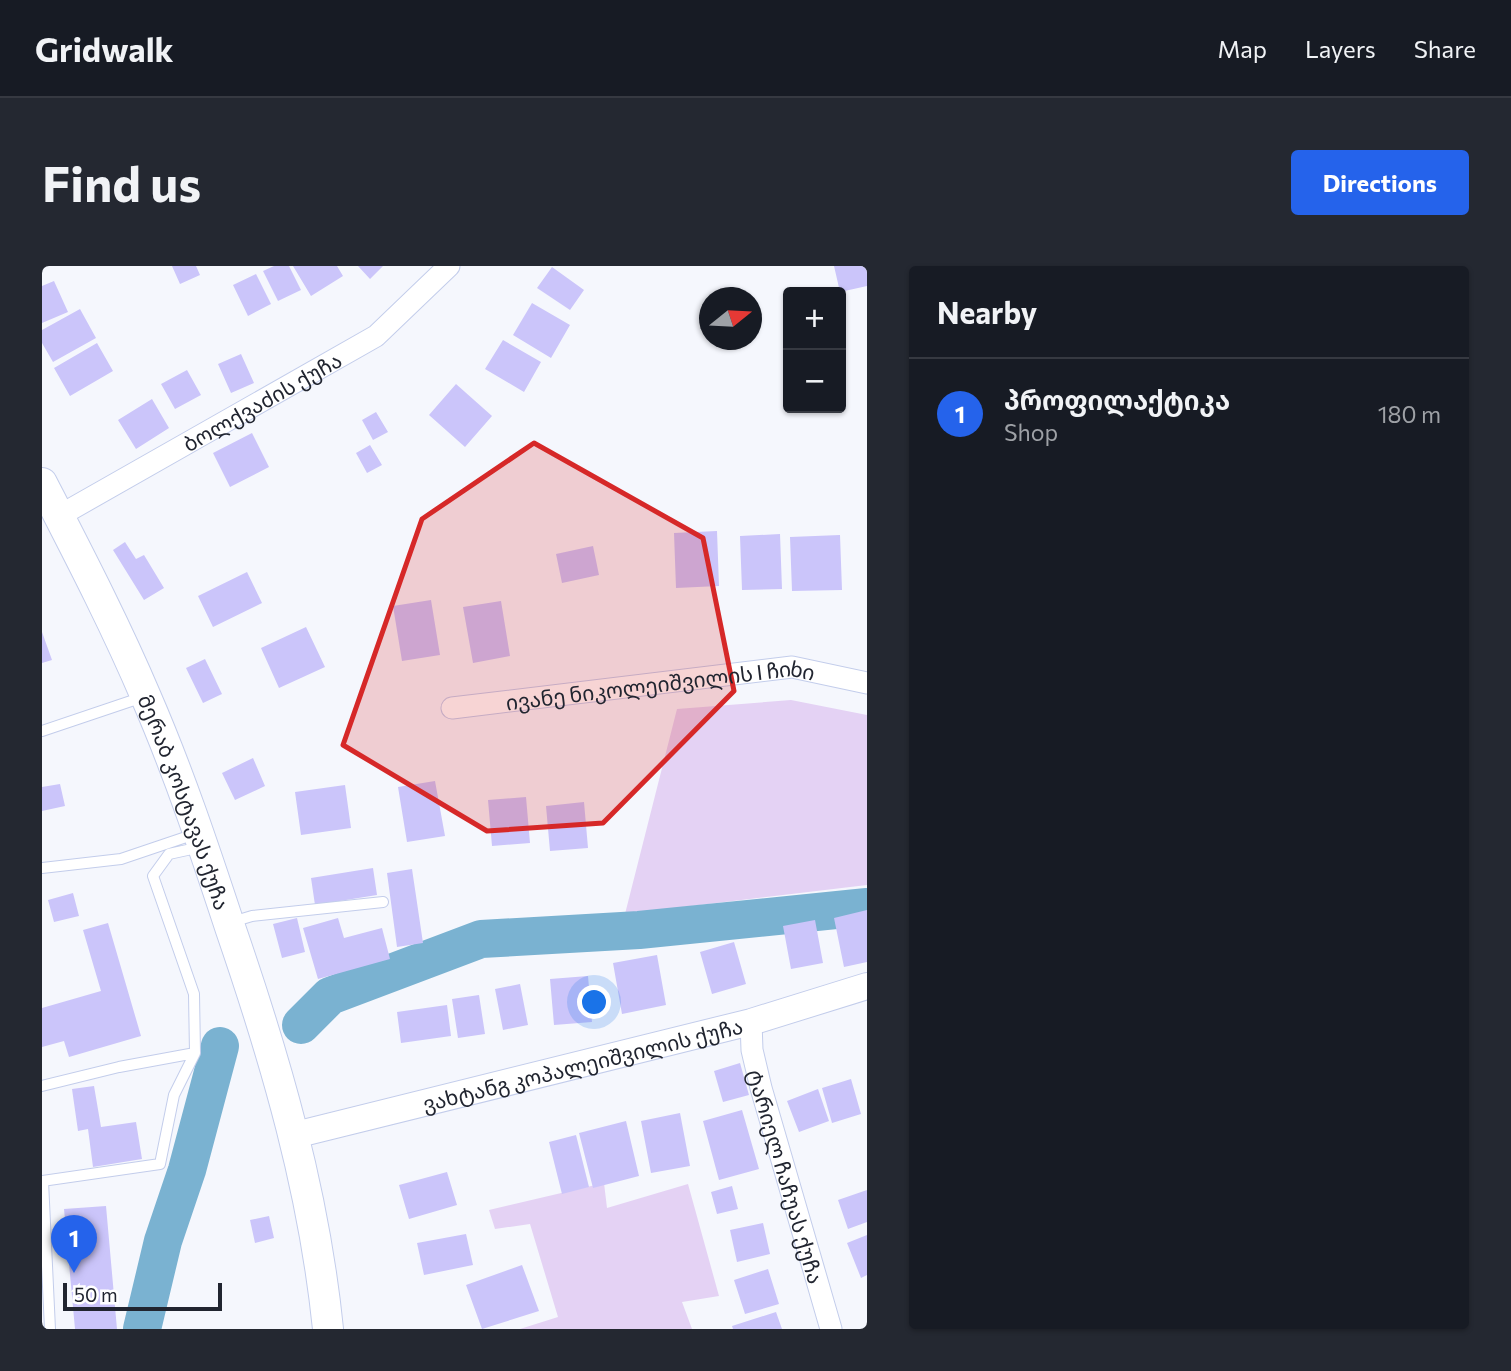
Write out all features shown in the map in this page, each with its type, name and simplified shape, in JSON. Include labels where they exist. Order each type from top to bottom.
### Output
[{"type":"main road","name":"მერაბ კოსტავას ქუჩა","points":[[42,483],[146,696],[201,840],[272,1048],[295,1135],[317,1237],[328,1329]]},
{"type":"street","name":"ბოლქვაძის ქუჩა","points":[[59,516],[376,336],[449,266]]},
{"type":"street","name":"ივანე ნიკოლეიშვილის I ჩიხი","points":[[452,708],[792,667],[867,683]]},
{"type":"street","name":"ვახტანგ კოპალეიშვილის ქუჩა","points":[[295,1135],[751,1022],[867,986]]},
{"type":"street","name":"ტარიელ ჩაჩუას ქუჩა","points":[[751,1022],[752,1050],[761,1088],[831,1329]]},
{"type":"lane","points":[[42,731],[146,696]]},
{"type":"lane","points":[[42,868],[121,859],[201,840]]},
{"type":"lane","points":[[50,1329],[43,1181],[160,1164],[174,1095],[195,1053],[194,994],[153,876],[169,854],[201,840]]},
{"type":"lane","points":[[229,923],[252,916],[383,902]]},
{"type":"lane","points":[[42,1086],[119,1067],[195,1053]]},
{"type":"highlighted area","points":[[534,443],[703,538],[734,691],[603,823],[487,831],[343,745],[422,519]]},
{"type":"shaded area","points":[[791,700],[867,715],[867,885],[625,914],[677,709]]},
{"type":"shaded area","points":[[604,1183],[607,1208],[688,1184],[719,1296],[682,1302],[692,1329],[520,1329],[558,1317],[530,1224],[495,1229],[489,1210]]},
{"type":"building","points":[[172,266],[196,266],[200,275],[180,284]]},
{"type":"building","points":[[274,266],[289,266],[301,290],[278,301],[263,271]]},
{"type":"building","points":[[293,266],[337,266],[343,276],[311,296]]},
{"type":"building","points":[[358,266],[383,266],[370,279]]},
{"type":"building","points":[[834,266],[867,266],[867,286],[846,291],[846,287],[839,287]]},
{"type":"building","points":[[552,267],[584,290],[570,310],[537,288]]},
{"type":"building","points":[[256,274],[271,304],[248,316],[233,285]]},
{"type":"building","points":[[54,281],[68,312],[42,323],[42,286]]},
{"type":"building","points":[[532,303],[570,325],[551,358],[513,335]]},
{"type":"building","points":[[80,309],[96,338],[53,362],[42,343],[42,330]]},
{"type":"building","points":[[503,340],[541,362],[524,392],[485,369]]},
{"type":"building","points":[[97,343],[113,371],[70,396],[54,368]]},
{"type":"building","points":[[241,354],[254,383],[231,393],[218,364]]},
{"type":"building","points":[[187,370],[201,395],[175,409],[161,384]]},
{"type":"building","points":[[456,384],[492,416],[465,447],[429,415]]},
{"type":"building","points":[[152,399],[169,428],[136,449],[118,420]]},
{"type":"building","points":[[376,412],[388,432],[373,440],[362,420]]},
{"type":"building","points":[[252,433],[269,467],[230,487],[213,453]]},
{"type":"building","points":[[370,445],[382,465],[367,473],[356,453]]},
{"type":"building","points":[[717,531],[719,586],[676,588],[674,533]]},
{"type":"building","points":[[780,534],[782,589],[742,590],[740,536]]},
{"type":"building","points":[[840,535],[842,590],[792,591],[790,537]]},
{"type":"building","points":[[125,542],[136,559],[144,555],[164,588],[144,600],[113,550]]},
{"type":"building","points":[[593,546],[599,575],[562,583],[556,554]]},
{"type":"building","points":[[247,572],[262,603],[213,627],[198,596]]},
{"type":"building","points":[[431,600],[440,655],[402,661],[393,606]]},
{"type":"building","points":[[501,601],[510,656],[473,663],[463,607]]},
{"type":"building","points":[[306,627],[325,667],[279,688],[261,648]]},
{"type":"building","points":[[42,632],[52,660],[42,663]]},
{"type":"building","points":[[205,659],[222,694],[203,703],[186,668]]},
{"type":"building","points":[[253,758],[265,786],[235,800],[222,773]]},
{"type":"building","points":[[435,781],[445,836],[407,842],[398,787]]},
{"type":"building","points":[[60,784],[65,806],[42,811],[42,787]]},
{"type":"building","points":[[345,785],[351,828],[301,835],[295,792]]},
{"type":"building","points":[[526,797],[530,843],[492,846],[488,800]]},
{"type":"building","points":[[584,802],[588,848],[550,851],[546,806]]},
{"type":"building","points":[[373,868],[377,895],[315,905],[311,878]]},
{"type":"building","points":[[412,869],[423,943],[397,947],[387,873]]},
{"type":"building","points":[[73,893],[79,916],[54,922],[48,900]]},
{"type":"building","points":[[867,910],[867,962],[844,967],[834,918]]},
{"type":"building","points":[[297,918],[305,952],[282,958],[273,924]]},
{"type":"building","points":[[338,918],[344,938],[382,928],[390,959],[318,979],[303,928]]},
{"type":"building","points":[[815,920],[823,963],[791,969],[783,926]]},
{"type":"building","points":[[108,923],[141,1036],[69,1057],[64,1041],[42,1047],[42,1008],[101,991],[83,930]]},
{"type":"building","points":[[734,942],[746,984],[712,994],[700,952]]},
{"type":"building","points":[[657,955],[666,1005],[622,1014],[613,963]]},
{"type":"building","points":[[588,976],[592,1022],[554,1025],[550,979]]},
{"type":"building","points":[[520,984],[528,1025],[503,1030],[495,989]]},
{"type":"building","points":[[479,995],[485,1034],[458,1038],[452,999]]},
{"type":"building","points":[[447,1005],[451,1036],[401,1043],[397,1012]]},
{"type":"building","points":[[740,1063],[749,1095],[723,1102],[714,1071]]},
{"type":"building","points":[[851,1079],[861,1114],[832,1123],[822,1088]]},
{"type":"building","points":[[94,1086],[101,1127],[136,1122],[142,1159],[93,1167],[88,1129],[78,1131],[72,1089]]},
{"type":"building","points":[[818,1089],[829,1121],[799,1132],[787,1101]]},
{"type":"building","points":[[742,1110],[759,1169],[719,1180],[703,1121]]},
{"type":"building","points":[[680,1113],[690,1166],[651,1173],[641,1121]]},
{"type":"building","points":[[626,1121],[639,1176],[593,1188],[579,1133]]},
{"type":"building","points":[[576,1135],[589,1187],[562,1194],[549,1142]]},
{"type":"building","points":[[447,1172],[457,1205],[409,1219],[399,1185]]},
{"type":"building","points":[[732,1186],[738,1209],[717,1214],[711,1192]]},
{"type":"building","points":[[867,1190],[867,1222],[848,1229],[838,1200]]},
{"type":"building","points":[[106,1206],[117,1329],[75,1329],[64,1209]]},
{"type":"building","points":[[269,1216],[274,1238],[255,1243],[250,1220]]},
{"type":"building","points":[[763,1223],[770,1254],[737,1262],[730,1230]]},
{"type":"building","points":[[466,1234],[473,1265],[424,1275],[417,1243]]},
{"type":"building","points":[[867,1235],[867,1275],[861,1278],[847,1243]]},
{"type":"building","points":[[522,1265],[539,1311],[482,1329],[466,1285]]},
{"type":"building","points":[[768,1269],[779,1304],[745,1314],[734,1280]]},
{"type":"building","points":[[776,1312],[782,1329],[733,1329],[732,1326]]},
{"type":"waterway","points":[[301,1025],[330,996],[481,939],[639,930],[867,907]]},
{"type":"waterway","points":[[142,1329],[163,1241],[187,1170],[220,1046]]},
{"type":"place","name":"პროფილაქტიკა","points":[[74,1273]]}]
